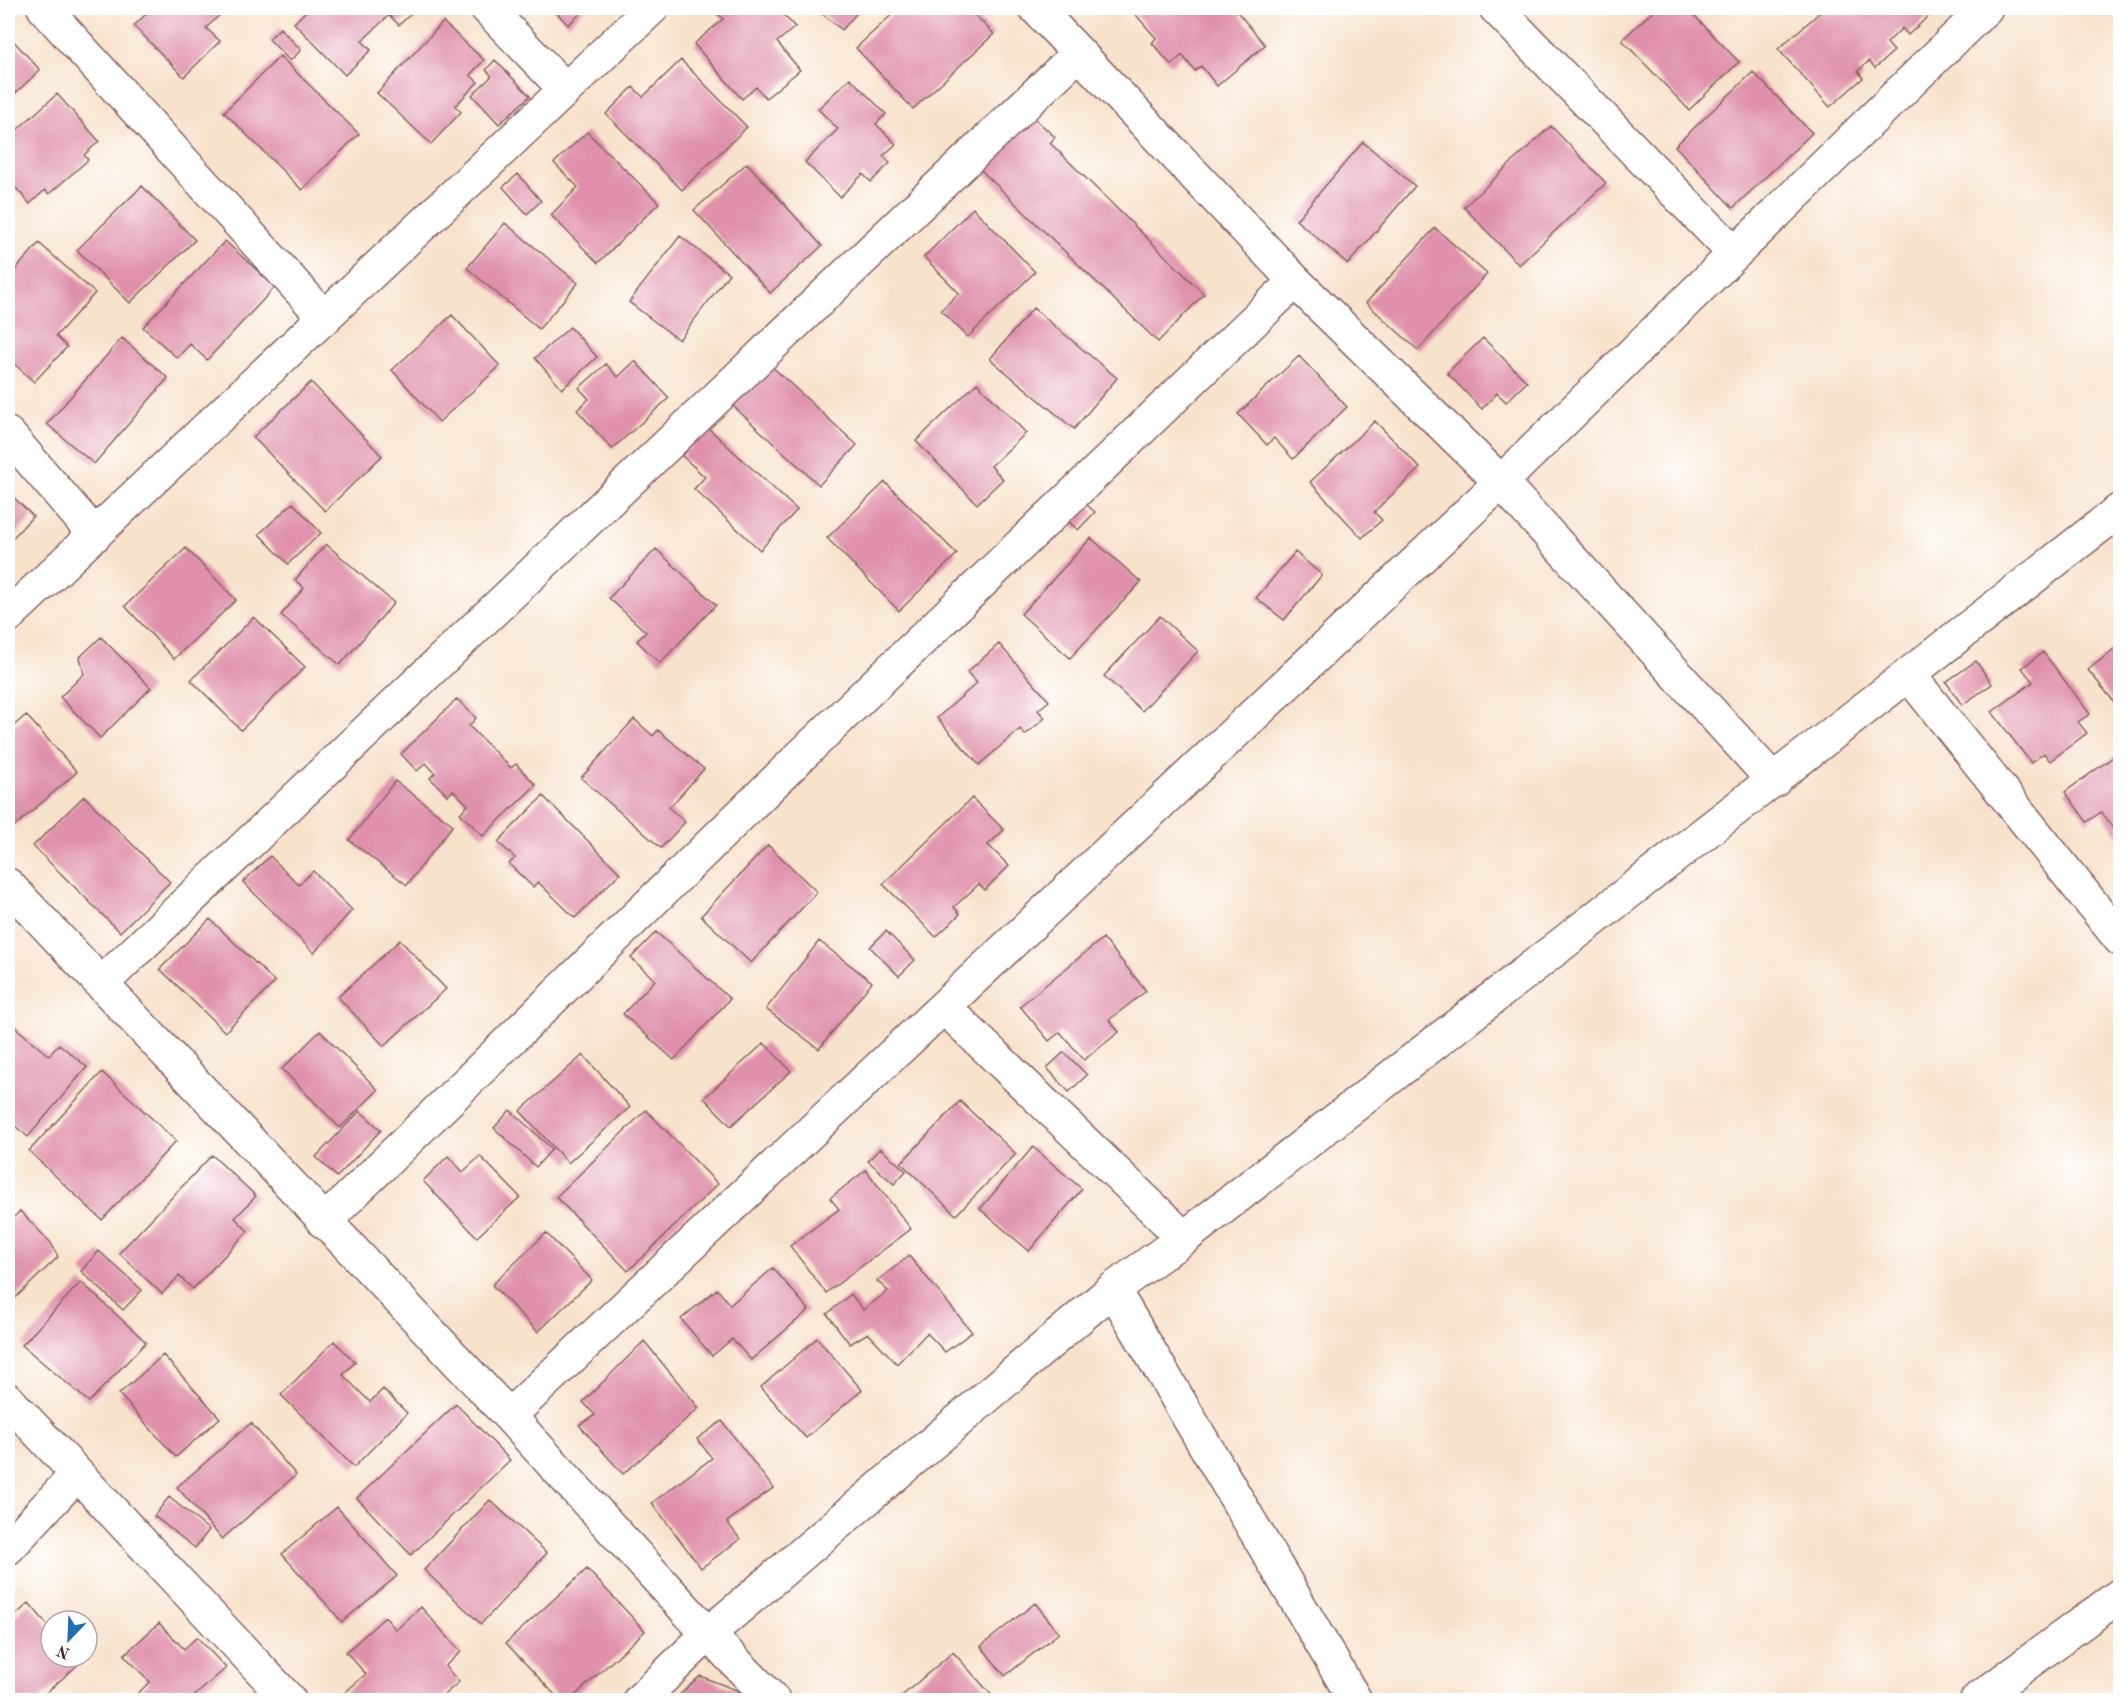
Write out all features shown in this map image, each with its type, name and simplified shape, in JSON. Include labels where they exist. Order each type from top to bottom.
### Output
[{"type":"street","points":[[44,8],[325,318]]},
{"type":"street","points":[[487,8],[565,89]]},
{"type":"street","points":[[8,616],[652,8]]},
{"type":"street","points":[[1036,8],[1295,280],[1501,482],[1774,781]]},
{"type":"street","points":[[1496,8],[1734,253]]},
{"type":"street","points":[[509,1416],[1501,482],[1986,8]]},
{"type":"street","points":[[101,984],[1078,54]]},
{"type":"street","points":[[324,1222],[818,740],[1295,280]]},
{"type":"street","points":[[8,434],[95,535]]},
{"type":"street","points":[[640,1701],[708,1634],[1113,1289],[1184,1238],[2121,510]]},
{"type":"street","points":[[1909,675],[2118,932]]},
{"type":"street","points":[[8,885],[509,1416],[708,1634],[773,1701]]},
{"type":"street","points":[[944,1007],[1184,1238]]},
{"type":"street","points":[[1113,1289],[1355,1701]]},
{"type":"street","points":[[8,1400],[289,1701]]},
{"type":"street","points":[[8,1548],[77,1474]]},
{"type":"street","points":[[1977,1701],[2121,1595]]},
{"type":"building","points":[[152,8],[227,8],[206,28],[220,41],[184,77],[134,26]]},
{"type":"building","points":[[309,8],[417,8],[399,25],[389,15],[362,41],[371,50],[345,75],[294,23]]},
{"type":"building","points":[[552,8],[586,8],[568,25]]},
{"type":"building","points":[[713,8],[777,8],[795,27],[777,42],[800,70],[766,98],[756,87],[742,99],[694,44],[723,19]]},
{"type":"building","points":[[815,8],[861,8],[842,30]]},
{"type":"building","points":[[899,8],[968,8],[994,34],[913,109],[856,48]]},
{"type":"building","points":[[1130,8],[1234,8],[1265,45],[1217,86],[1201,66],[1195,71],[1182,55],[1171,65],[1152,43],[1156,38]]},
{"type":"building","points":[[1656,8],[1687,8],[1739,62],[1689,110],[1622,40]]},
{"type":"building","points":[[1825,8],[1929,8],[1933,12],[1908,35],[1902,28],[1887,43],[1894,51],[1875,68],[1869,61],[1858,71],[1863,78],[1830,107],[1778,49]]},
{"type":"building","points":[[443,22],[484,60],[470,75],[478,82],[455,106],[461,112],[431,144],[377,93]]},
{"type":"building","points":[[280,28],[301,50],[290,61],[269,39]]},
{"type":"building","points":[[8,35],[40,70],[8,100]]},
{"type":"building","points":[[280,56],[359,134],[302,190],[224,112]]},
{"type":"building","points":[[495,60],[530,96],[499,124],[472,95],[492,76],[486,70]]},
{"type":"building","points":[[681,60],[747,127],[682,190],[606,114],[633,87],[643,97]]},
{"type":"building","points":[[1753,72],[1812,133],[1733,208],[1675,146]]},
{"type":"building","points":[[850,78],[886,114],[876,124],[896,144],[883,156],[890,163],[871,182],[863,174],[840,197],[805,162],[838,129],[818,109]]},
{"type":"building","points":[[57,94],[99,141],[84,155],[88,160],[49,194],[45,190],[30,204],[8,179],[8,138]]},
{"type":"building","points":[[1033,117],[1055,137],[1050,143],[1204,294],[1158,342],[981,170]]},
{"type":"building","points":[[1551,126],[1606,183],[1519,265],[1464,207]]},
{"type":"building","points":[[587,132],[659,203],[598,263],[551,215],[578,187],[554,163]]},
{"type":"building","points":[[1363,142],[1415,186],[1348,264],[1296,220]]},
{"type":"building","points":[[747,163],[822,246],[770,293],[694,210]]},
{"type":"building","points":[[518,174],[541,201],[527,214],[503,187]]},
{"type":"building","points":[[142,186],[195,240],[130,303],[77,250]]},
{"type":"building","points":[[973,208],[1035,272],[968,337],[941,310],[959,293],[924,257]]},
{"type":"building","points":[[505,223],[578,283],[539,329],[467,268]]},
{"type":"building","points":[[1435,228],[1487,274],[1418,350],[1366,303]]},
{"type":"building","points":[[680,236],[729,274],[679,340],[629,302]]},
{"type":"building","points":[[225,241],[275,287],[207,360],[190,344],[177,358],[143,327]]},
{"type":"building","points":[[39,243],[95,293],[56,336],[67,347],[34,382],[8,358],[8,278]]},
{"type":"building","points":[[1033,308],[1117,378],[1074,429],[990,359]]},
{"type":"building","points":[[452,315],[500,366],[439,422],[392,370]]},
{"type":"building","points":[[570,327],[597,357],[562,389],[535,358]]},
{"type":"building","points":[[122,338],[168,378],[94,464],[47,424]]},
{"type":"building","points":[[1483,338],[1527,382],[1506,402],[1497,393],[1482,409],[1447,373]]},
{"type":"building","points":[[1299,356],[1347,407],[1293,459],[1274,438],[1267,445],[1238,414]]},
{"type":"building","points":[[635,361],[669,398],[612,449],[577,410],[589,399],[579,388],[606,364],[618,377]]},
{"type":"building","points":[[769,364],[857,445],[819,485],[731,404]]},
{"type":"building","points":[[311,382],[382,456],[325,511],[253,437]]},
{"type":"building","points":[[977,383],[1026,433],[991,466],[1003,479],[977,504],[916,441]]},
{"type":"building","points":[[1375,421],[1420,468],[1374,512],[1382,520],[1362,538],[1310,482]]},
{"type":"building","points":[[708,428],[797,510],[760,550],[694,489],[705,477],[682,456]]},
{"type":"building","points":[[885,482],[957,554],[899,611],[827,538]]},
{"type":"building","points":[[8,492],[33,516],[8,543]]},
{"type":"building","points":[[1075,495],[1095,512],[1078,530],[1058,512]]},
{"type":"building","points":[[293,503],[321,533],[288,564],[259,534]]},
{"type":"building","points":[[1091,538],[1141,582],[1070,658],[1021,614]]},
{"type":"building","points":[[326,544],[394,603],[340,665],[281,615],[304,588],[295,580]]},
{"type":"building","points":[[186,548],[236,600],[174,659],[125,606]]},
{"type":"building","points":[[656,549],[716,605],[660,663],[637,641],[646,632],[609,598]]},
{"type":"building","points":[[1295,552],[1322,575],[1284,620],[1256,598]]},
{"type":"building","points":[[1160,616],[1198,651],[1142,711],[1104,676]]},
{"type":"building","points":[[254,617],[305,667],[241,730],[191,680]]},
{"type":"building","points":[[101,637],[151,688],[100,738],[60,697],[84,674],[80,657]]},
{"type":"building","points":[[999,644],[1049,701],[1038,710],[1045,718],[1025,735],[1020,729],[979,765],[937,718],[977,683],[967,672]]},
{"type":"building","points":[[2120,644],[2120,709],[2088,670]]},
{"type":"building","points":[[2043,652],[2090,714],[2078,722],[2087,733],[2050,761],[2044,753],[2031,763],[1992,712],[2033,682],[2022,668]]},
{"type":"building","points":[[1976,661],[1992,684],[1962,705],[1946,682]]},
{"type":"building","points":[[457,699],[476,718],[469,726],[511,768],[516,764],[536,785],[483,836],[460,813],[468,805],[453,790],[448,796],[430,778],[435,773],[426,763],[417,771],[401,754]]},
{"type":"building","points":[[26,715],[77,772],[15,826],[8,817],[8,731]]},
{"type":"building","points":[[634,719],[653,736],[658,730],[704,769],[669,808],[685,822],[661,848],[581,778]]},
{"type":"building","points":[[2120,752],[2120,838],[2101,812],[2087,822],[2065,792]]},
{"type":"building","points":[[395,781],[453,825],[407,885],[349,840]]},
{"type":"building","points":[[84,796],[170,882],[120,932],[33,846]]},
{"type":"building","points":[[543,796],[620,873],[575,918],[538,882],[533,887],[509,864],[515,858],[498,842]]},
{"type":"building","points":[[972,798],[1004,830],[988,845],[1009,866],[985,890],[979,884],[954,907],[960,914],[936,937],[883,884]]},
{"type":"building","points":[[768,845],[817,892],[751,963],[701,916]]},
{"type":"building","points":[[270,856],[299,885],[313,871],[352,910],[314,953],[243,882]]},
{"type":"building","points":[[210,919],[275,982],[225,1032],[160,969]]},
{"type":"building","points":[[886,931],[915,960],[899,976],[870,947]]},
{"type":"building","points":[[656,932],[730,999],[674,1060],[623,1014],[655,980],[631,958]]},
{"type":"building","points":[[1103,938],[1146,991],[1109,1020],[1119,1032],[1084,1060],[1060,1032],[1049,1041],[1020,1006]]},
{"type":"building","points":[[400,940],[446,989],[384,1046],[338,997]]},
{"type":"building","points":[[819,941],[872,982],[819,1049],[766,1009]]},
{"type":"building","points":[[8,1021],[49,1056],[59,1044],[87,1067],[28,1137],[8,1120]]},
{"type":"building","points":[[320,1031],[378,1090],[340,1128],[282,1069]]},
{"type":"building","points":[[764,1043],[791,1071],[731,1126],[704,1098]]},
{"type":"building","points":[[1064,1052],[1087,1075],[1069,1092],[1047,1068]]},
{"type":"building","points":[[583,1055],[630,1107],[568,1163],[520,1111]]},
{"type":"building","points":[[102,1072],[176,1141],[102,1220],[29,1151]]},
{"type":"building","points":[[960,1101],[1016,1154],[956,1215],[901,1163]]},
{"type":"building","points":[[510,1110],[552,1149],[536,1167],[494,1128]]},
{"type":"building","points":[[646,1110],[718,1184],[628,1271],[556,1197]]},
{"type":"building","points":[[360,1111],[381,1130],[337,1177],[316,1157]]},
{"type":"building","points":[[1033,1147],[1082,1189],[1029,1251],[980,1209]]},
{"type":"building","points":[[880,1148],[906,1171],[894,1184],[868,1161]]},
{"type":"building","points":[[212,1155],[256,1196],[235,1218],[248,1231],[193,1289],[179,1276],[162,1294],[119,1253]]},
{"type":"building","points":[[448,1156],[463,1172],[480,1156],[520,1197],[477,1237],[423,1181]]},
{"type":"building","points":[[866,1170],[911,1229],[826,1293],[790,1246],[839,1209],[830,1198]]},
{"type":"building","points":[[20,1211],[51,1243],[58,1257],[8,1305],[8,1223]]},
{"type":"building","points":[[546,1233],[592,1280],[538,1332],[492,1285]]},
{"type":"building","points":[[99,1251],[142,1290],[123,1310],[81,1271]]},
{"type":"building","points":[[909,1256],[972,1332],[945,1352],[927,1333],[897,1364],[868,1333],[850,1344],[827,1314],[851,1294],[863,1310],[888,1291],[877,1281]]},
{"type":"building","points":[[773,1268],[809,1310],[751,1360],[732,1339],[712,1356],[681,1319],[717,1289],[730,1305]]},
{"type":"building","points":[[81,1282],[146,1342],[89,1402],[22,1345]]},
{"type":"building","points":[[817,1338],[862,1390],[806,1438],[761,1387]]},
{"type":"building","points":[[334,1341],[355,1362],[343,1375],[370,1402],[383,1389],[407,1413],[354,1467],[281,1395]]},
{"type":"building","points":[[644,1341],[699,1408],[623,1474],[579,1425],[595,1415],[583,1402]]},
{"type":"building","points":[[163,1355],[220,1418],[176,1457],[119,1394]]},
{"type":"building","points":[[456,1404],[510,1460],[411,1555],[357,1498]]},
{"type":"building","points":[[722,1421],[773,1488],[727,1522],[740,1539],[701,1568],[652,1503],[712,1458],[697,1439]]},
{"type":"building","points":[[251,1423],[296,1475],[222,1539],[177,1487]]},
{"type":"building","points":[[169,1497],[209,1530],[195,1548],[154,1516]]},
{"type":"building","points":[[490,1500],[547,1553],[481,1624],[424,1570]]},
{"type":"building","points":[[337,1507],[397,1576],[342,1622],[282,1554]]},
{"type":"building","points":[[587,1569],[645,1631],[570,1700],[560,1700],[506,1643]]},
{"type":"building","points":[[29,1603],[39,1615],[39,1669],[73,1669],[38,1700],[8,1700],[8,1622]]},
{"type":"building","points":[[1035,1603],[1059,1633],[1005,1676],[981,1646]]},
{"type":"building","points":[[421,1607],[461,1652],[445,1666],[459,1682],[438,1700],[345,1700],[341,1696],[366,1674],[346,1652],[385,1617],[396,1630]]},
{"type":"building","points":[[159,1623],[184,1649],[197,1637],[226,1668],[190,1700],[145,1700],[138,1693],[150,1682],[124,1655]]},
{"type":"building","points":[[953,1652],[996,1700],[897,1700]]},
{"type":"building","points":[[700,1676],[736,1690],[746,1700],[674,1700]]}]
